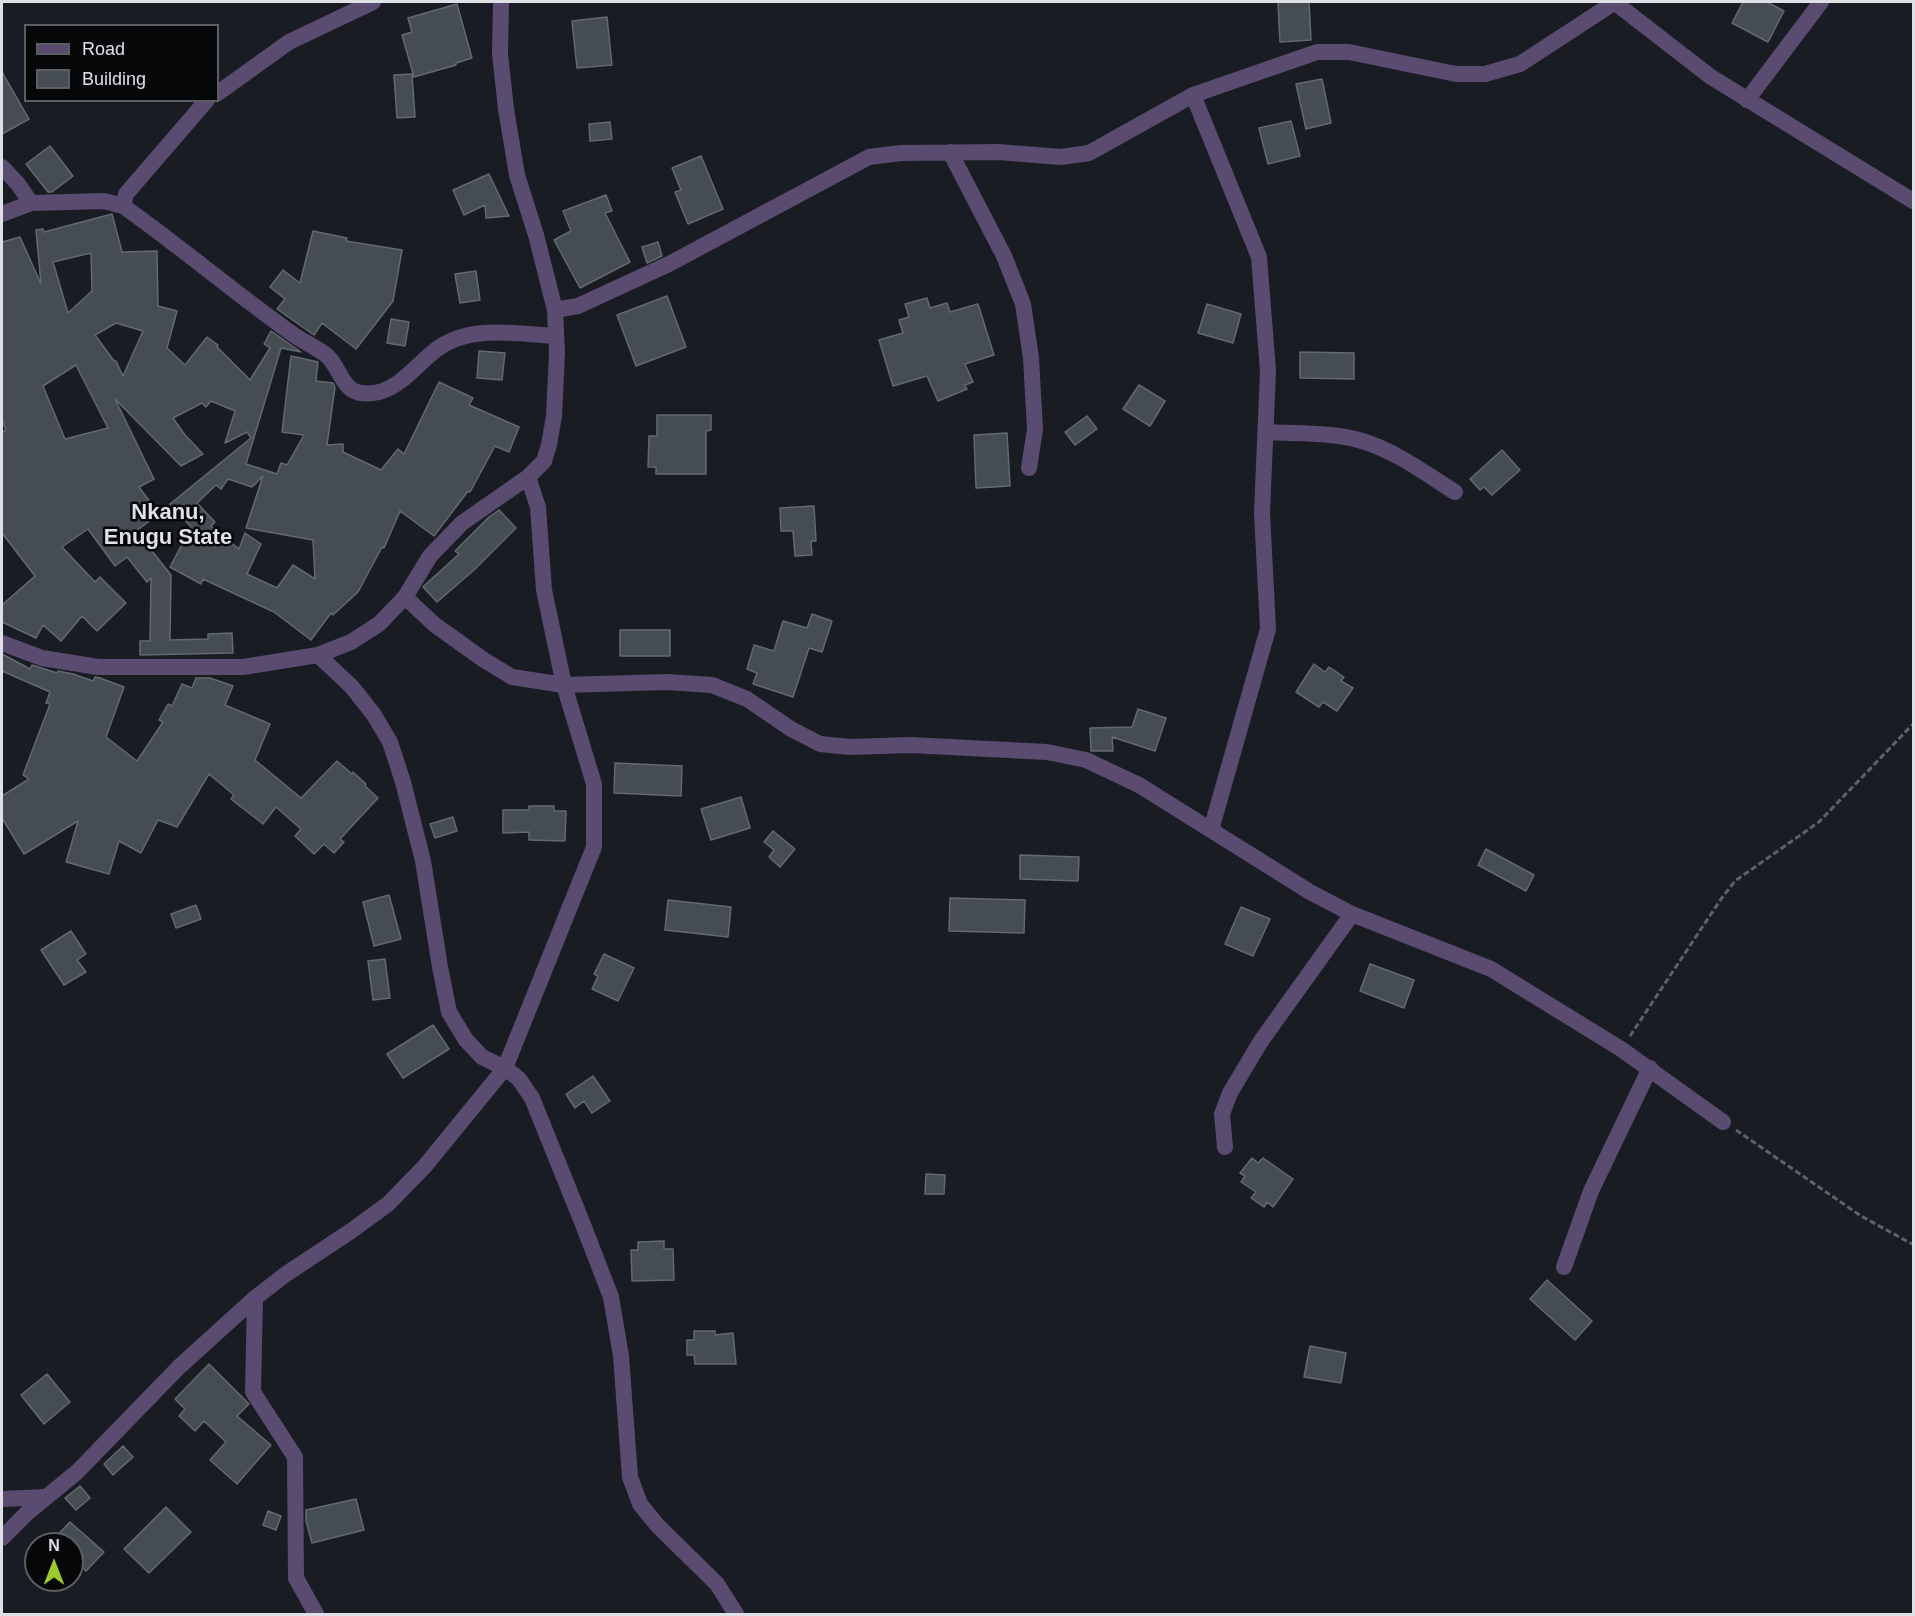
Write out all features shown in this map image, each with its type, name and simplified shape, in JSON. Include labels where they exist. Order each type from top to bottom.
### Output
[{"type":"street","points":[[219,92],[289,42],[373,2]]},
{"type":"street","points":[[2,643],[42,658],[98,667],[243,667],[318,656],[351,642],[379,624],[405,597],[430,556],[462,523],[528,477],[544,460],[554,416],[555,310],[536,235],[517,175],[500,54],[501,2]]},
{"type":"street","points":[[555,310],[578,306],[669,264],[869,158],[901,153],[998,152],[1061,157],[1089,153],[1192,95],[1317,52],[1349,52],[1456,74],[1485,74],[1520,64],[1614,2],[1711,77],[1913,201]]},
{"type":"street","points":[[1748,100],[1821,2]]},
{"type":"street","points":[[1192,95],[1259,257],[1268,371],[1262,513],[1268,629],[1211,830]]},
{"type":"street","points":[[123,206],[126,194],[205,102]]},
{"type":"street","points":[[950,152],[1004,256],[1023,304],[1031,358],[1035,429],[1029,468]]},
{"type":"street","points":[[2,167],[31,203]]},
{"type":"street","points":[[2,214],[31,203],[104,201],[123,206],[295,335],[327,356],[343,383],[359,393],[379,392],[397,383],[439,348],[464,336],[485,333],[556,336]]},
{"type":"street","points":[[1266,432],[1360,440],[1383,449],[1455,492]]},
{"type":"street","points":[[2,1538],[45,1497],[77,1472],[179,1367],[255,1298],[286,1274],[351,1232],[388,1203],[425,1166],[505,1068],[594,847],[594,784],[564,686],[544,590],[538,507],[528,477]]},
{"type":"street","points":[[405,597],[435,625],[512,677],[564,686],[667,682],[712,685],[747,699],[791,729],[820,744],[850,747],[910,745],[985,748],[1047,752],[1086,760],[1139,784],[1310,892],[1352,914],[1491,969],[1650,1068],[1723,1122]]},
{"type":"street","points":[[318,656],[352,687],[374,715],[390,742],[423,861],[449,1012],[466,1040],[482,1057],[505,1068],[519,1079],[532,1098],[611,1297],[621,1356],[630,1477],[640,1504],[657,1525],[717,1584],[736,1614]]},
{"type":"street","points":[[1225,1147],[1222,1114],[1230,1093],[1261,1041],[1352,914]]},
{"type":"street","points":[[1564,1267],[1591,1191],[1650,1068]]},
{"type":"street","points":[[255,1298],[253,1392],[295,1457],[296,1578],[316,1614]]},
{"type":"street","points":[[2,1500],[45,1497]]},
{"type":"path","points":[[1621,1049],[1735,881],[1819,822],[1914,723]]},
{"type":"path","points":[[1723,1122],[1861,1216],[1914,1245]]},
{"type":"building","points":[[1278,2],[1309,2],[1311,40],[1280,42]]},
{"type":"building","points":[[1743,2],[1767,2],[1784,11],[1768,42],[1732,23]]},
{"type":"building","points":[[457,4],[472,58],[414,77],[402,35],[412,32],[408,18]]},
{"type":"building","points":[[607,17],[612,65],[577,68],[572,21]]},
{"type":"building","points":[[2,72],[29,119],[2,134]]},
{"type":"building","points":[[412,74],[415,117],[397,118],[394,75]]},
{"type":"building","points":[[1322,79],[1331,123],[1306,129],[1296,84]]},
{"type":"building","points":[[1291,121],[1300,156],[1268,164],[1259,128]]},
{"type":"building","points":[[610,122],[612,139],[590,141],[589,124]]},
{"type":"building","points":[[50,146],[73,176],[52,192],[48,192],[26,164]]},
{"type":"building","points":[[701,156],[723,209],[688,224],[675,192],[681,190],[672,168]]},
{"type":"building","points":[[489,174],[509,216],[486,218],[485,205],[464,215],[453,190]]},
{"type":"building","points":[[606,195],[612,211],[605,213],[630,262],[580,288],[554,240],[571,231],[563,211]]},
{"type":"building","points":[[112,214],[122,252],[157,251],[158,306],[177,311],[167,348],[185,365],[207,337],[218,345],[217,347],[250,380],[270,348],[264,344],[271,331],[301,352],[281,348],[246,464],[277,474],[281,463],[287,465],[304,435],[282,432],[291,356],[318,362],[316,381],[333,383],[335,387],[327,445],[343,444],[343,452],[381,470],[398,449],[404,454],[439,382],[473,398],[469,405],[519,427],[509,452],[495,446],[470,492],[468,491],[434,536],[400,511],[384,548],[382,547],[358,592],[333,615],[331,613],[311,640],[274,612],[203,579],[201,584],[170,567],[191,527],[170,504],[251,438],[247,432],[225,443],[235,411],[211,401],[206,407],[202,403],[173,418],[203,454],[181,466],[115,399],[154,479],[139,487],[159,514],[136,531],[171,575],[170,640],[208,639],[208,634],[232,633],[233,653],[140,655],[140,641],[150,641],[151,578],[147,582],[127,557],[115,566],[88,529],[62,547],[95,582],[100,577],[126,603],[97,631],[82,616],[61,641],[43,625],[36,638],[2,622],[2,605],[35,576],[2,533],[2,432],[6,430],[2,420],[2,242],[20,237],[41,284],[36,230],[43,229],[44,232]],"holes":[[[91,253],[92,291],[68,313],[53,262]],[[116,323],[143,331],[123,376],[116,361],[95,335]],[[76,365],[108,428],[65,439],[43,386]],[[263,476],[246,528],[313,540],[315,579],[293,565],[277,588],[247,574],[261,544],[245,533],[239,549],[211,526],[215,522],[197,503],[216,485],[221,489],[228,479],[252,487]]]},
{"type":"building","points":[[313,231],[347,238],[346,241],[402,250],[393,301],[356,349],[322,323],[314,335],[277,309],[285,299],[270,287],[283,270],[300,283]]},
{"type":"building","points":[[658,242],[662,256],[647,263],[642,247]]},
{"type":"building","points":[[476,271],[480,300],[460,303],[455,274]]},
{"type":"building","points":[[667,296],[686,347],[636,366],[617,315]]},
{"type":"building","points":[[927,298],[930,308],[947,303],[950,312],[978,304],[994,355],[965,364],[973,382],[965,385],[967,389],[938,401],[927,376],[893,386],[879,340],[903,333],[899,320],[909,317],[905,304]]},
{"type":"building","points":[[1207,304],[1241,314],[1233,343],[1198,333]]},
{"type":"building","points":[[391,319],[409,322],[405,346],[387,343]]},
{"type":"building","points":[[479,351],[505,353],[502,380],[477,378]]},
{"type":"building","points":[[1300,352],[1354,353],[1354,379],[1300,378]]},
{"type":"building","points":[[1139,385],[1165,401],[1150,426],[1123,409]]},
{"type":"building","points":[[657,415],[711,415],[711,430],[706,431],[706,474],[656,474],[656,467],[648,467],[649,436],[657,436]]},
{"type":"building","points":[[1087,416],[1097,429],[1075,445],[1065,432]]},
{"type":"building","points":[[1007,433],[1010,486],[976,488],[974,435]]},
{"type":"building","points":[[1502,450],[1520,470],[1492,495],[1484,487],[1480,490],[1470,479]]},
{"type":"building","points":[[814,506],[816,541],[811,541],[812,555],[795,556],[793,531],[781,531],[780,508]]},
{"type":"building","points":[[499,510],[516,528],[474,570],[437,602],[423,587],[459,554],[455,551]]},
{"type":"building","points":[[812,614],[832,621],[822,652],[809,648],[793,697],[753,684],[757,673],[747,669],[754,645],[774,651],[783,621],[807,628]]},
{"type":"building","points":[[620,630],[670,630],[670,656],[620,656]]},
{"type":"building","points":[[2,654],[30,669],[32,665],[93,681],[95,677],[124,687],[106,737],[137,761],[163,722],[159,720],[168,704],[172,706],[182,684],[192,688],[196,678],[210,678],[233,686],[225,705],[270,724],[255,760],[301,798],[337,761],[352,774],[353,772],[378,798],[340,839],[344,842],[334,853],[324,844],[314,854],[295,836],[301,829],[276,807],[263,824],[231,799],[234,795],[209,774],[177,827],[158,820],[141,853],[119,841],[109,874],[66,862],[78,821],[24,854],[2,818],[2,796],[29,779],[23,775],[50,704],[46,703],[50,692],[2,671]]},
{"type":"building","points":[[1314,664],[1325,672],[1329,667],[1344,677],[1341,681],[1353,688],[1337,711],[1323,702],[1319,707],[1296,692]]},
{"type":"building","points":[[1138,709],[1166,718],[1155,751],[1112,737],[1113,751],[1091,751],[1090,728],[1132,727]]},
{"type":"building","points":[[615,763],[682,766],[681,796],[614,793]]},
{"type":"building","points":[[741,797],[750,828],[711,840],[701,809]]},
{"type":"building","points":[[529,806],[554,806],[554,811],[566,811],[565,841],[529,840],[529,832],[503,833],[503,810],[529,810]]},
{"type":"building","points":[[453,817],[457,831],[435,838],[430,824]]},
{"type":"building","points":[[773,831],[795,849],[780,867],[769,857],[774,850],[764,842]]},
{"type":"building","points":[[1486,849],[1534,875],[1526,891],[1478,865]]},
{"type":"building","points":[[1020,855],[1079,857],[1078,881],[1020,879]]},
{"type":"building","points":[[389,895],[401,939],[374,946],[363,902]]},
{"type":"building","points":[[950,898],[1025,900],[1024,933],[949,931]]},
{"type":"building","points":[[668,900],[731,907],[728,937],[665,930]]},
{"type":"building","points":[[196,905],[201,919],[176,928],[171,914]]},
{"type":"building","points":[[1241,907],[1270,919],[1253,956],[1225,944]]},
{"type":"building","points":[[71,931],[86,954],[77,960],[86,972],[64,985],[41,950]]},
{"type":"building","points":[[604,954],[634,968],[618,1001],[592,989],[598,976],[594,974]]},
{"type":"building","points":[[385,959],[390,998],[373,1000],[368,961]]},
{"type":"building","points":[[1370,964],[1414,980],[1404,1008],[1360,991]]},
{"type":"building","points":[[433,1025],[449,1049],[403,1078],[387,1054]]},
{"type":"building","points":[[593,1076],[610,1101],[592,1113],[584,1101],[575,1108],[566,1094]]},
{"type":"building","points":[[1252,1158],[1258,1163],[1263,1158],[1293,1179],[1273,1207],[1267,1202],[1264,1207],[1251,1198],[1256,1192],[1241,1182],[1245,1176],[1240,1173]]},
{"type":"building","points":[[926,1174],[945,1175],[944,1194],[925,1194]]},
{"type":"building","points":[[664,1241],[664,1249],[673,1249],[674,1280],[632,1281],[631,1250],[638,1250],[638,1242]]},
{"type":"building","points":[[1547,1280],[1592,1321],[1575,1340],[1530,1299]]},
{"type":"building","points":[[694,1331],[715,1331],[715,1335],[733,1333],[736,1364],[695,1364],[694,1355],[687,1355],[687,1340],[694,1340]]},
{"type":"building","points":[[1310,1346],[1346,1353],[1341,1383],[1304,1377]]},
{"type":"building","points":[[209,1364],[249,1404],[237,1416],[271,1445],[237,1484],[210,1460],[226,1442],[204,1421],[195,1431],[179,1416],[185,1409],[175,1399]]},
{"type":"building","points":[[47,1374],[70,1402],[44,1424],[21,1395]]},
{"type":"building","points":[[123,1446],[133,1457],[113,1475],[104,1464]]},
{"type":"building","points":[[80,1486],[90,1498],[76,1510],[65,1498]]},
{"type":"building","points":[[356,1499],[364,1530],[312,1543],[306,1521],[306,1510]]},
{"type":"building","points":[[166,1507],[191,1532],[149,1573],[124,1549]]},
{"type":"building","points":[[268,1511],[281,1516],[276,1530],[263,1525]]},
{"type":"building","points":[[70,1522],[81,1532],[60,1532]]},
{"type":"building","points":[[84,1534],[104,1552],[86,1571],[84,1569]]},
{"type":"district","name":"Nkanu, Enugu State","points":[[168,526]]}]
